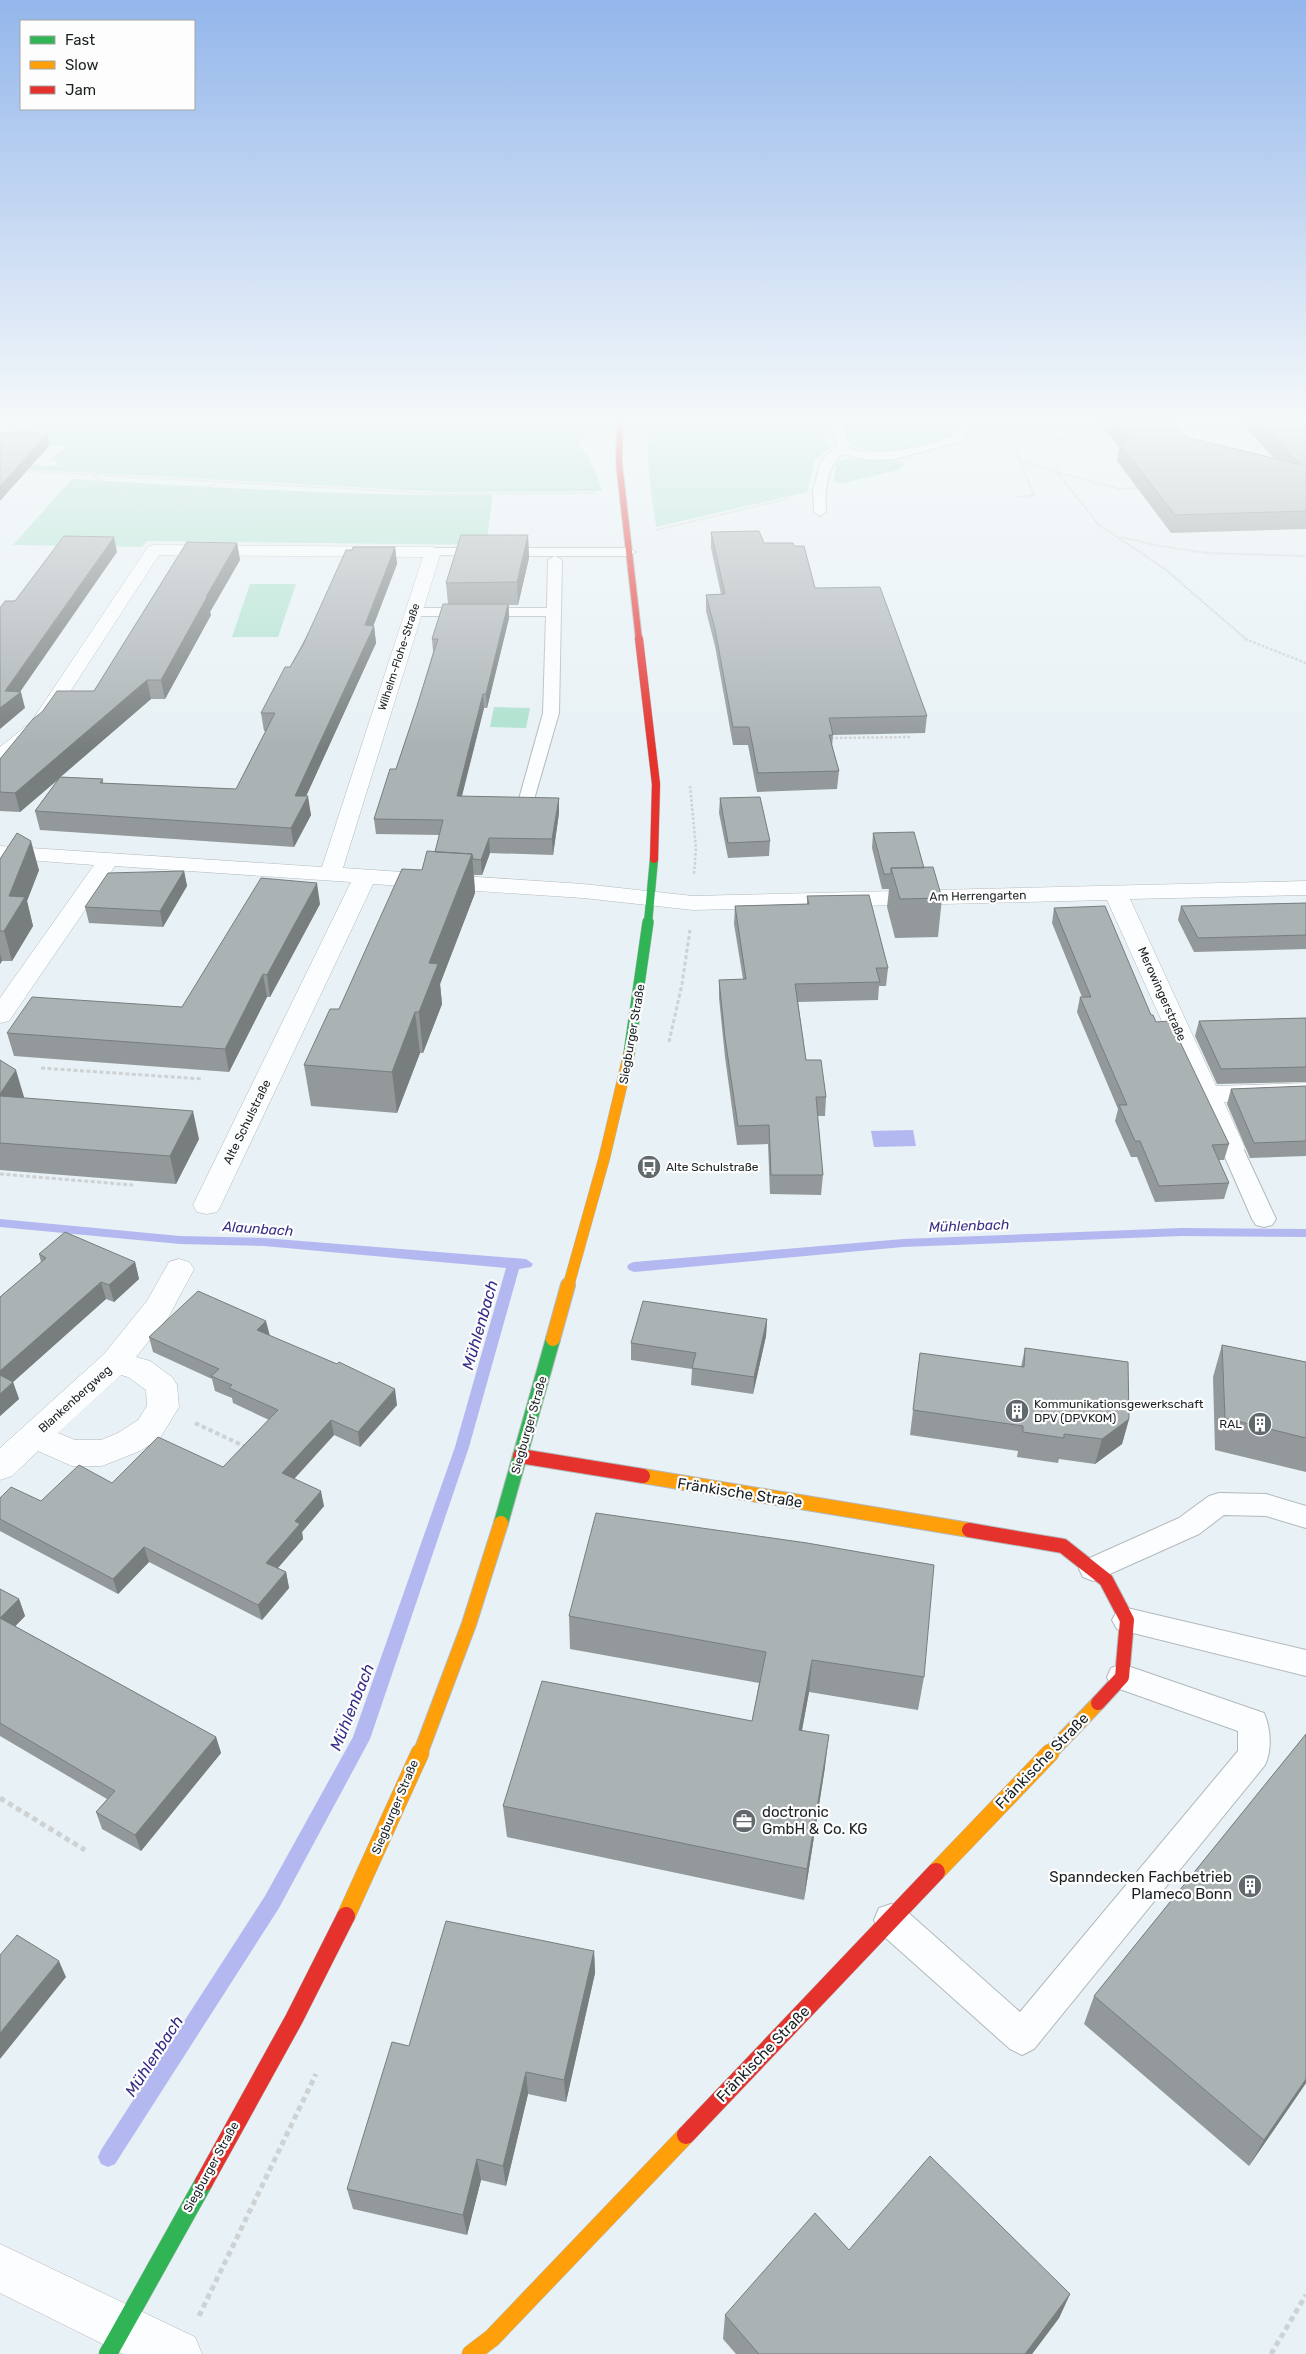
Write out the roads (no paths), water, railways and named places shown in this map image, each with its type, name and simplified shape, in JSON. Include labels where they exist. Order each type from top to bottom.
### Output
[{"type":"main road","name":"Siegburger Straße","points":[[115,2341],[294,2019],[371,1865],[435,1715],[484,1582],[602,1168],[627,1068],[646,947],[656,840],[656,784],[627,529]]},
{"type":"main road","name":"Fränkische Straße","points":[[520,1456],[1064,1546],[1106,1580],[1127,1620]]},
{"type":"main road","points":[[1122,1677],[1127,1620]]},
{"type":"main road","name":"Fränkische Straße","points":[[471,2354],[492,2338],[1122,1677]]},
{"type":"street","points":[[0,757],[38,726],[154,550],[433,552]]},
{"type":"street","name":"Wilhelm-Flohe-Straße","points":[[330,875],[433,552]]},
{"type":"street","points":[[0,852],[583,891],[651,899]]},
{"type":"street","points":[[0,1016],[109,859]]},
{"type":"street","name":"Alte Schulstraße","points":[[207,1205],[365,877]]},
{"type":"street","name":"Am Herrengarten","points":[[651,899],[693,903],[1306,888]]},
{"type":"street","name":"Merowingerstraße","points":[[1116,894],[1232,1148]]},
{"type":"street","points":[[1207,1094],[1306,1090]]},
{"type":"street","name":"Blankenbergweg","points":[[0,1467],[115,1362],[158,1308],[179,1269]]},
{"type":"street","name":"Blankenbergweg","points":[[35,1436],[72,1453],[102,1453],[129,1442],[149,1429],[163,1407],[161,1384],[140,1369],[115,1362]]},
{"type":"street","points":[[0,2268],[115,2341],[178,2354]]},
{"type":"lane","points":[[433,552],[630,552]]},
{"type":"lane","points":[[527,799],[551,713],[555,560]]},
{"type":"lane","points":[[414,612],[554,612]]},
{"type":"lane","points":[[1232,1148],[1264,1219]]},
{"type":"lane","points":[[1093,1569],[1189,1526],[1219,1504],[1266,1505],[1306,1517]]},
{"type":"lane","points":[[1127,1620],[1306,1663]]},
{"type":"lane","points":[[891,1920],[1022,2037],[1254,1755],[1253,1724],[1122,1677]]},
{"type":"water","points":[[913,1130],[916,1146],[874,1147],[871,1131]]},
{"type":"waterway","name":"Alaunbach","points":[[0,1223],[180,1240],[264,1242],[514,1264]]},
{"type":"waterway","name":"Mühlenbach","points":[[634,1267],[903,1243],[1181,1232],[1306,1233]]},
{"type":"waterway","name":"Mühlenbach","points":[[108,2157],[272,1902],[361,1739],[462,1447],[514,1264]]},
{"type":"waterway","name":"Mühlenbach","points":[[514,1264],[526,1264]]},
{"type":"place","name":"Alte Schulstraße","points":[[649,1167]]},
{"type":"place","name":"Kommunikationsgewerkschaft DPV (DPVKOM)","points":[[1017,1411]]},
{"type":"place","name":"RAL","points":[[1260,1424]]},
{"type":"place","name":"doctronic GmbH & Co. KG","points":[[744,1821]]},
{"type":"place","name":"Spanndecken Fachbetrieb Plameco Bonn","points":[[1250,1886]]}]
